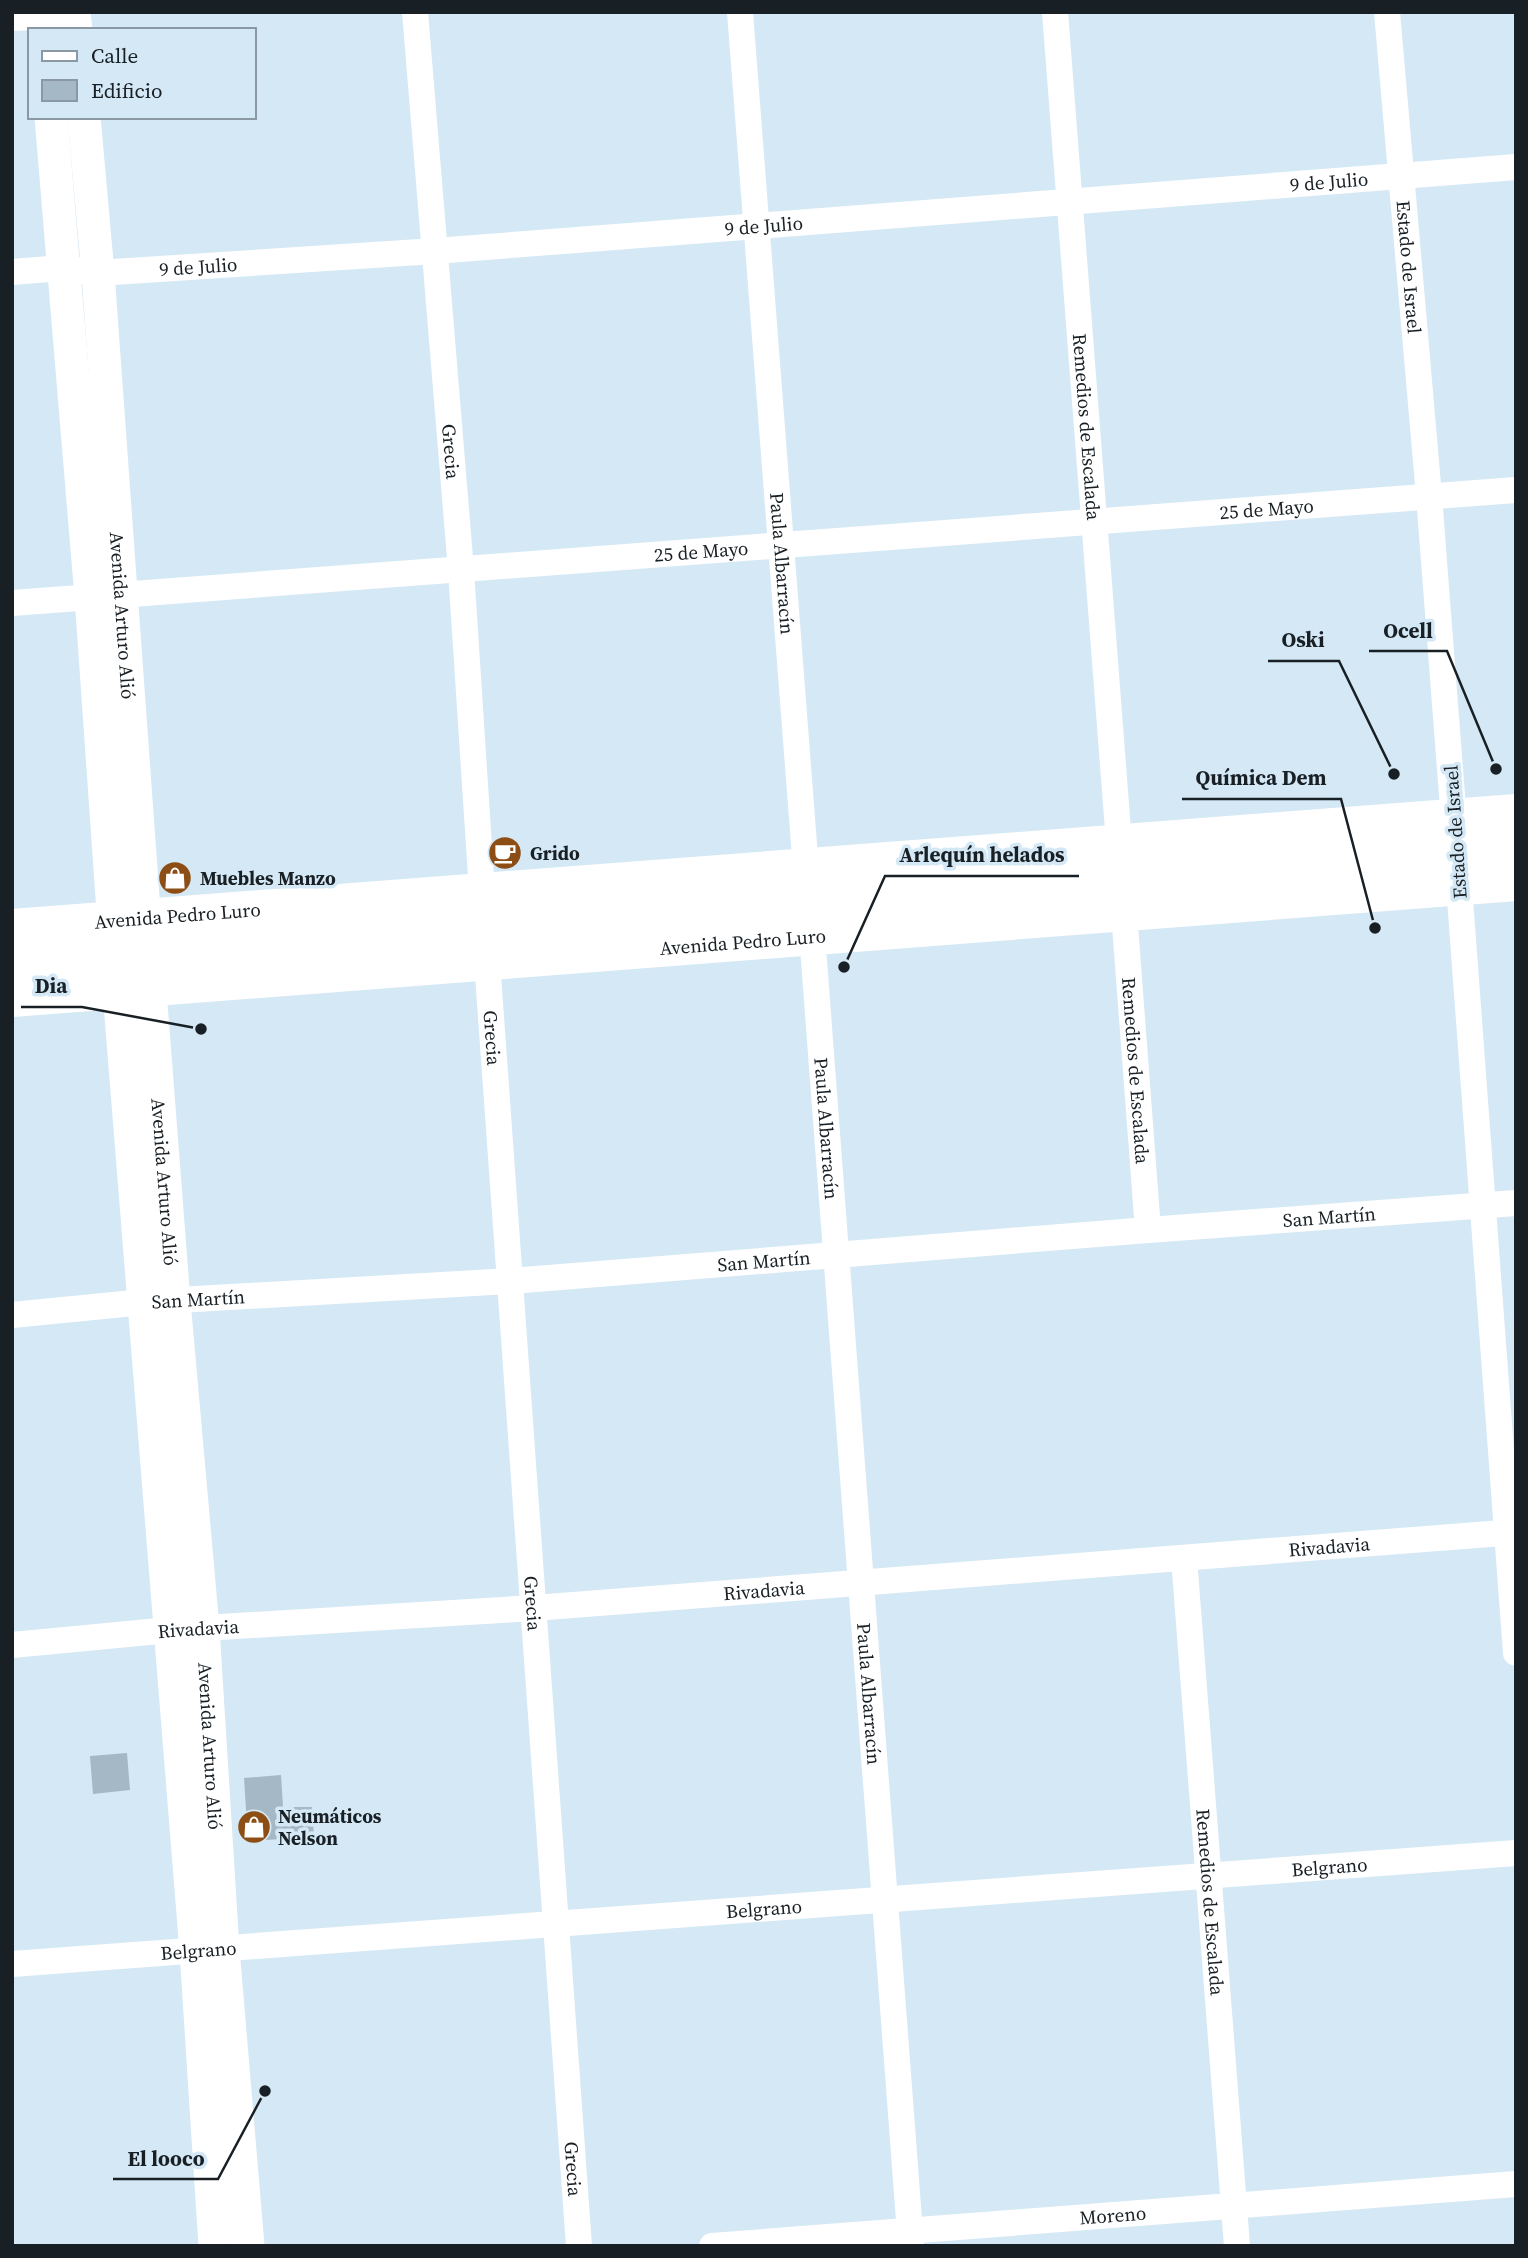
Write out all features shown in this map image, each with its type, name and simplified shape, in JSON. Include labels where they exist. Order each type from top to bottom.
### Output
[{"type":"highway","name":"Avenida Pedro Luro","points":[[12,998],[132,954],[482,892],[1124,912],[1456,852],[1516,813]]},
{"type":"highway","name":"Avenida Pedro Luro","points":[[12,928],[132,954],[487,961],[1119,843],[1456,852],[1516,882]]},
{"type":"highway","name":"Avenida Pedro Luro","points":[[12,962],[1516,846]]},
{"type":"main road","name":"Avenida Arturo Alió","points":[[51,119],[62,268],[106,596]]},
{"type":"main road","name":"Avenida Arturo Alió","points":[[84,119],[98,273],[106,596],[159,1301],[170,1630],[248,2246]]},
{"type":"main road","name":"Avenida Arturo Alió","points":[[159,1301],[203,1628],[215,2246]]},
{"type":"street","name":"Grecia","points":[[415,12],[461,570],[482,892]]},
{"type":"street","name":"Paula Albarracín","points":[[740,12],[910,2238]]},
{"type":"street","name":"Remedios de Escalada","points":[[1055,12],[1119,843]]},
{"type":"street","name":"Estado de Israel","points":[[1387,12],[1429,496],[1481,1205],[1511,1532],[1516,1653]]},
{"type":"street","name":"9 de Julio","points":[[12,272],[62,268],[98,273],[435,251],[1516,167]]},
{"type":"street","name":"25 de Mayo","points":[[12,603],[1516,489]]},
{"type":"street","name":"Remedios de Escalada","points":[[1124,912],[1148,1230]]},
{"type":"street","name":"Grecia","points":[[487,961],[579,2246]]},
{"type":"street","name":"San Martín","points":[[12,1315],[159,1301],[511,1281],[1516,1203]]},
{"type":"street","name":"Rivadavia","points":[[12,1645],[170,1630],[534,1608],[1511,1532]]},
{"type":"street","name":"Remedios de Escalada","points":[[1184,1558],[1237,2246]]},
{"type":"street","name":"Belgrano","points":[[12,1965],[1516,1853]]},
{"type":"street","name":"Moreno","points":[[712,2246],[910,2238],[1234,2206],[1516,2184]]},
{"type":"building","points":[[127,1753],[130,1790],[93,1794],[90,1756]]},
{"type":"building","points":[[281,1775],[283,1807],[312,1807],[314,1837],[248,1841],[244,1778]]},
{"type":"place","name":"Ocell","points":[[1496,769]]},
{"type":"place","name":"Oski","points":[[1394,774]]},
{"type":"place","name":"Grido","points":[[505,853]]},
{"type":"place","name":"Muebles Manzo","points":[[175,878]]},
{"type":"place","name":"Química Dem","points":[[1375,928]]},
{"type":"place","name":"Arlequín helados","points":[[844,967]]},
{"type":"place","name":"Dia","points":[[201,1029]]},
{"type":"place","name":"Neumáticos Nelson","points":[[254,1827]]},
{"type":"place","name":"El looco","points":[[265,2091]]}]
